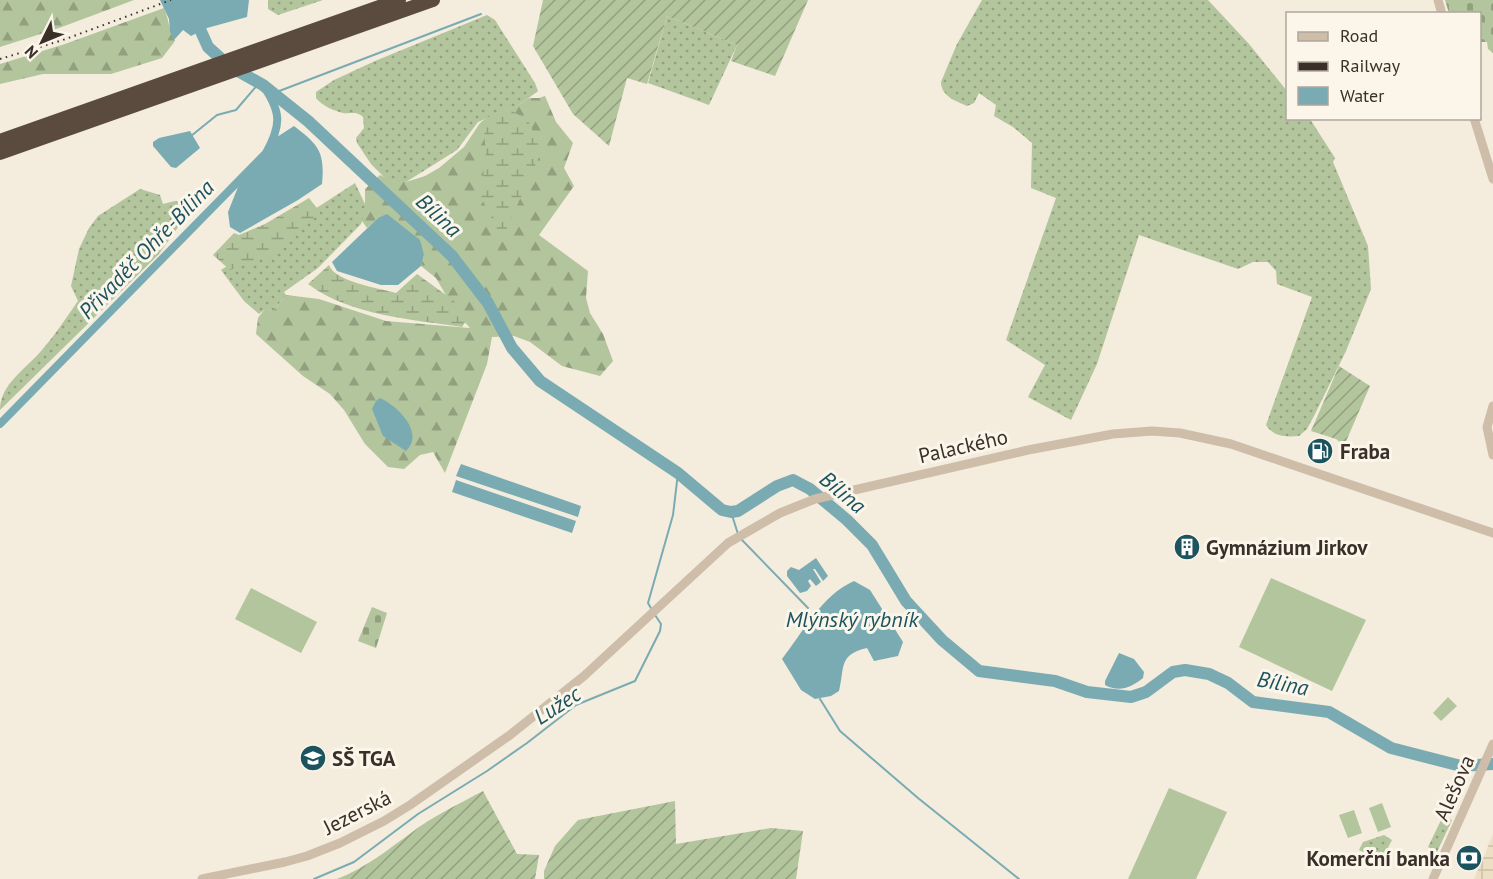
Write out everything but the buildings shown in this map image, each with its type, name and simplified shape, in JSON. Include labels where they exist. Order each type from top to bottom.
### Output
[{"type":"highway","points":[[0,141],[399,0]]},
{"type":"highway","points":[[0,153],[433,0]]},
{"type":"street","points":[[1475,120],[1493,179]]},
{"type":"street","points":[[1493,406],[1486,427],[1493,454]]},
{"type":"street","name":"Palackého","points":[[510,735],[584,676],[720,550],[780,513],[815,499],[1084,439],[1131,432],[1166,432],[1199,436],[1231,444],[1444,518],[1493,532]]},
{"type":"street","name":"Jezerská","points":[[202,879],[285,862],[339,843],[384,821],[510,735]]},
{"type":"street","name":"Alešova","points":[[1433,879],[1493,744]]},
{"type":"green space","points":[[0,0],[134,0],[0,47]]},
{"type":"green space","points":[[268,0],[323,0],[278,15],[268,9]]},
{"type":"green space","points":[[543,0],[808,0],[775,76],[731,61],[737,45],[667,16],[647,84],[627,78],[609,146],[573,114],[533,46]]},
{"type":"green space","points":[[982,0],[1208,0],[1249,44],[1286,90],[1286,120],[1311,120],[1335,158],[1333,162],[1368,246],[1371,289],[1346,351],[1307,429],[1299,436],[1289,436],[1273,432],[1266,425],[1312,297],[1277,284],[1276,271],[1268,262],[1253,262],[1238,269],[1139,235],[1097,364],[1071,420],[1028,397],[1045,365],[1006,340],[1056,198],[1031,188],[1032,143],[1013,127],[994,116],[996,105],[979,93],[974,103],[967,106],[944,91],[941,82],[957,44]]},
{"type":"green space","points":[[1445,0],[1493,0],[1493,53],[1488,49],[1487,42],[1481,42],[1481,12],[1449,12]]},
{"type":"green space","points":[[164,8],[175,41],[162,58],[111,74],[43,74],[0,84],[0,64],[65,44]]},
{"type":"green space","points":[[487,15],[495,20],[538,91],[522,103],[478,122],[457,150],[406,182],[386,179],[371,164],[357,143],[356,138],[364,128],[363,117],[356,113],[343,113],[328,107],[316,98],[316,92],[334,80],[375,61]]},
{"type":"green space","points":[[667,16],[737,45],[709,105],[648,83]]},
{"type":"green space","points":[[545,96],[556,122],[573,143],[564,168],[574,186],[539,235],[588,271],[586,298],[590,313],[603,334],[613,361],[600,376],[562,366],[530,342],[514,336],[492,337],[487,364],[445,473],[433,452],[420,455],[404,469],[388,467],[365,444],[344,410],[330,394],[303,376],[256,334],[258,318],[264,310],[273,311],[286,295],[319,299],[386,321],[470,328],[455,311],[436,278],[421,266],[424,255],[378,218],[367,228],[362,221],[365,189],[380,175],[395,182],[406,182],[425,176],[439,168],[464,147],[486,118],[529,98]]},
{"type":"green space","points":[[512,111],[528,120],[538,143],[539,157],[506,230],[497,229],[479,193],[486,161],[484,124],[496,113]]},
{"type":"green space","points":[[355,183],[365,204],[361,224],[318,268],[284,292],[286,295],[273,311],[264,310],[259,314],[244,301],[221,270]]},
{"type":"green space","points":[[140,189],[160,195],[163,204],[180,202],[181,223],[159,254],[0,410],[4,392],[9,385],[47,344],[78,301],[71,286],[79,249],[89,228],[98,216]]},
{"type":"green space","points":[[309,198],[320,212],[272,255],[230,270],[213,255],[234,233],[239,235],[265,224]]},
{"type":"green space","points":[[329,265],[333,271],[348,280],[396,293],[417,274],[453,300],[469,317],[462,327],[362,310],[343,303],[308,284]]},
{"type":"green space","points":[[1339,366],[1370,386],[1344,446],[1336,439],[1311,431]]},
{"type":"green space","points":[[1271,578],[1366,620],[1332,691],[1239,647]]},
{"type":"green space","points":[[251,588],[317,622],[301,653],[235,619]]},
{"type":"green space","points":[[372,607],[387,613],[376,648],[358,641]]},
{"type":"green space","points":[[1448,697],[1457,706],[1441,721],[1433,713]]},
{"type":"green space","points":[[1169,788],[1227,812],[1196,879],[1128,879]]},
{"type":"green space","points":[[483,791],[517,854],[539,855],[535,879],[337,879],[367,864],[446,810]]},
{"type":"green space","points":[[675,801],[676,844],[771,828],[803,831],[796,879],[544,879],[544,871],[555,846],[578,820]]},
{"type":"green space","points":[[1382,803],[1391,827],[1378,832],[1369,808]]},
{"type":"green space","points":[[1354,810],[1362,833],[1348,838],[1339,815]]},
{"type":"green space","points":[[1443,816],[1452,820],[1437,852],[1428,847]]},
{"type":"green space","points":[[1384,835],[1392,840],[1381,861],[1359,850],[1363,842]]},
{"type":"shaded area","points":[[1493,834],[1493,879],[1474,879],[1484,856]]},
{"type":"water","points":[[160,0],[249,0],[247,17],[207,28],[191,36],[183,30],[174,40],[170,32],[169,19]]},
{"type":"water","points":[[294,126],[315,144],[318,150],[322,164],[322,184],[240,233],[230,227],[228,212],[242,177],[266,153],[274,139]]},
{"type":"water","points":[[190,131],[200,148],[176,168],[171,167],[153,146],[153,142],[159,138]]},
{"type":"water","points":[[387,214],[420,240],[424,255],[421,266],[398,285],[381,285],[337,271],[332,262],[378,218]]},
{"type":"water","points":[[380,398],[394,407],[411,428],[411,444],[406,451],[383,436],[372,409]]},
{"type":"water","points":[[461,464],[581,506],[578,517],[456,476]]},
{"type":"water","points":[[456,480],[576,521],[572,533],[452,492]]},
{"type":"water","points":[[816,558],[828,576],[823,581],[813,569],[821,582],[816,586],[810,579],[808,581],[811,586],[807,591],[800,593],[787,576],[787,571],[791,567],[799,570]]},
{"type":"water","name":"Mlýnský rybník","points":[[854,581],[870,590],[903,642],[898,656],[874,661],[867,648],[851,654],[844,663],[839,691],[831,696],[815,699],[801,690],[782,659],[832,595]]},
{"type":"water","points":[[1119,653],[1134,659],[1144,672],[1143,678],[1134,684],[1115,689],[1105,685],[1105,681]]},
{"type":"waterway","name":"Bílina","points":[[187,0],[208,47],[229,66],[263,85],[308,121],[452,256],[488,303],[512,348],[540,381],[678,473],[722,510],[738,511],[777,486],[793,480],[810,489],[872,545],[906,601],[942,640],[979,671],[1055,681],[1087,692],[1131,697],[1146,692],[1173,672],[1185,670],[1209,674],[1228,683],[1253,702],[1329,712],[1391,748],[1461,766],[1493,764]]},
{"type":"waterway","points":[[274,93],[481,14]]},
{"type":"waterway","points":[[191,136],[217,115],[236,110],[259,83]]},
{"type":"waterway","name":"Přivaděč Ohře-Bílina","points":[[0,424],[266,153],[275,134],[277,118],[273,103],[263,85]]},
{"type":"waterway","name":"Lužec","points":[[652,610],[648,603],[673,515],[678,473]]},
{"type":"waterway","points":[[731,512],[738,534]]},
{"type":"waterway","points":[[741,539],[808,608]]},
{"type":"waterway","name":"Lužec","points":[[314,879],[354,862],[418,814],[527,743],[576,705],[635,681],[660,631],[661,624],[655,615]]},
{"type":"waterway","points":[[820,699],[840,731],[918,798],[1019,879]]},
{"type":"railway","points":[[0,59],[63,40],[171,0]]},
{"type":"place","name":"Fraba","points":[[1320,451]]},
{"type":"place","name":"Gymnázium Jirkov","points":[[1187,547]]},
{"type":"place","name":"SŠ TGA","points":[[313,758]]},
{"type":"place","name":"Komerční banka","points":[[1469,858]]}]
